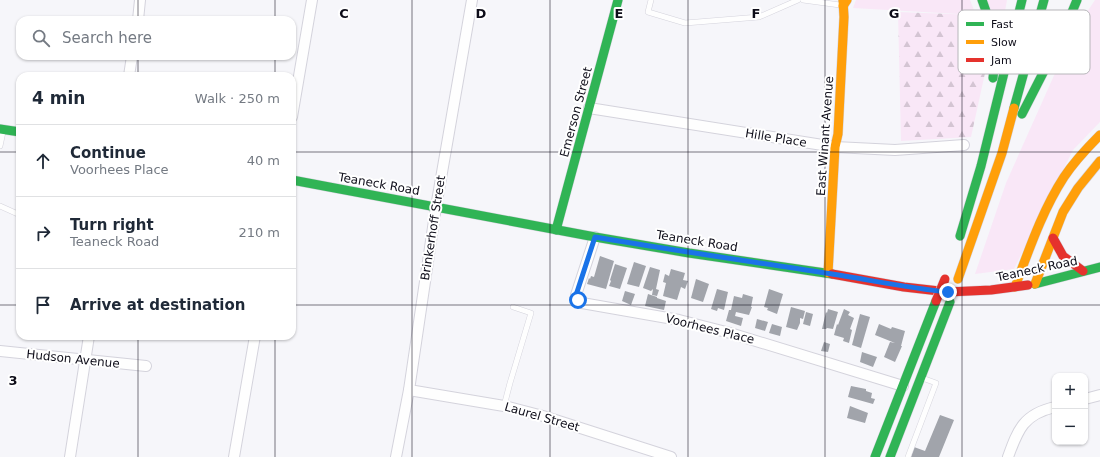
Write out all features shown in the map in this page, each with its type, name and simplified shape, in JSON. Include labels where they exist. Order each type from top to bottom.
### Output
[{"type":"main road","name":"Emerson Street","points":[[556,230],[618,0]]},
{"type":"main road","points":[[982,0],[986,10]]},
{"type":"main road","points":[[1020,10],[1022,0]]},
{"type":"main road","points":[[1041,10],[1044,0]]},
{"type":"main road","points":[[1073,10],[1077,0]]},
{"type":"main road","points":[[1079,10],[1085,0]]},
{"type":"main road","name":"East Winant Avenue","points":[[828,273],[835,147],[838,134],[844,2]]},
{"type":"main road","points":[[989,134],[991,89],[993,74]]},
{"type":"main road","points":[[957,245],[981,166],[1004,74]]},
{"type":"main road","points":[[890,457],[904,451],[921,378],[950,302],[1002,153],[1024,74]]},
{"type":"main road","points":[[1002,153],[1043,74]]},
{"type":"main road","points":[[2,129],[16,131]]},
{"type":"main road","points":[[1015,288],[1057,189],[1078,158],[1100,135]]},
{"type":"main road","points":[[1035,284],[1063,212],[1070,198],[1100,162]]},
{"type":"main road","name":"Teaneck Road","points":[[296,181],[595,237],[689,253],[828,273],[904,287],[948,292],[1015,288],[1100,267]]},
{"type":"main road","points":[[1053,238],[1063,256],[1083,272]]},
{"type":"main road","points":[[875,457],[946,275]]},
{"type":"street","points":[[138,16],[140,0]]},
{"type":"street","points":[[296,94],[312,0]]},
{"type":"street","name":"Brinkerhoff Street","points":[[396,457],[409,390],[436,207],[472,0]]},
{"type":"street","points":[[130,72],[131,60]]},
{"type":"street","name":"Hille Place","points":[[590,108],[835,147],[895,150],[964,145]]},
{"type":"street","name":"Voorhees Place","points":[[595,237],[576,295],[578,300],[582,303],[679,320],[730,333],[903,386]]},
{"type":"street","points":[[70,457],[88,340]]},
{"type":"street","points":[[234,457],[254,340]]},
{"type":"street","name":"Hudson Avenue","points":[[0,351],[146,366]]},
{"type":"street","name":"Laurel Street","points":[[409,390],[504,406],[543,416],[671,457]]},
{"type":"street","points":[[1088,398],[1100,395]]},
{"type":"street","points":[[1008,457],[1017,433],[1023,424],[1042,410],[1052,408]]},
{"type":"lane","points":[[651,0],[648,12],[685,23],[759,17],[798,0]]},
{"type":"lane","points":[[803,0],[844,2]]},
{"type":"lane","points":[[0,146],[2,129]]},
{"type":"lane","points":[[0,206],[16,213]]},
{"type":"lane","points":[[504,406],[531,313],[513,308]]},
{"type":"lane","points":[[904,451],[936,383],[921,378]]},
{"type":"green space","points":[[856,0],[970,0],[974,10],[958,10],[958,14],[853,8]]},
{"type":"green space","points":[[987,0],[1007,0],[1005,10],[991,10]]},
{"type":"green space","points":[[1095,0],[1100,0],[1100,122],[1073,150],[1014,269],[975,274],[1006,183],[1055,74],[1090,74],[1090,10],[1088,10]]},
{"type":"green space","points":[[898,12],[958,14],[958,74],[985,74],[971,137],[901,141]]},
{"type":"building","points":[[600,256],[614,261],[606,289],[587,284],[591,276],[594,277]]},
{"type":"building","points":[[634,262],[646,266],[639,287],[627,284]]},
{"type":"building","points":[[615,264],[627,268],[620,289],[609,286]]},
{"type":"building","points":[[650,267],[660,270],[656,289],[659,290],[657,296],[652,295],[653,289],[651,291],[643,288]]},
{"type":"building","points":[[671,269],[685,273],[683,280],[688,281],[685,289],[681,287],[677,300],[663,296],[666,283],[663,282],[665,274],[669,276]]},
{"type":"building","points":[[696,279],[709,284],[703,302],[691,298]]},
{"type":"building","points":[[717,289],[728,292],[724,310],[718,308],[717,311],[711,309]]},
{"type":"building","points":[[769,289],[783,294],[777,314],[767,310],[768,308],[764,307]]},
{"type":"building","points":[[625,291],[635,294],[631,305],[622,301]]},
{"type":"building","points":[[648,294],[666,301],[664,310],[645,306]]},
{"type":"building","points":[[743,294],[753,297],[749,315],[736,312],[735,316],[743,318],[741,326],[726,321],[729,310],[731,310],[734,296],[742,298]]},
{"type":"building","points":[[791,307],[805,311],[803,319],[800,318],[800,323],[797,330],[786,327]]},
{"type":"building","points":[[828,309],[838,312],[833,329],[822,329],[826,312],[827,313]]},
{"type":"building","points":[[844,309],[850,312],[848,315],[854,318],[850,329],[852,330],[849,343],[843,341],[844,338],[834,335]]},
{"type":"building","points":[[806,312],[813,314],[810,326],[803,324]]},
{"type":"building","points":[[860,314],[870,317],[861,348],[852,345]]},
{"type":"building","points":[[757,319],[768,322],[765,331],[755,328]]},
{"type":"building","points":[[772,324],[782,327],[780,336],[769,333]]},
{"type":"building","points":[[879,324],[891,329],[892,327],[905,331],[902,346],[895,362],[884,357],[890,342],[895,343],[875,335]]},
{"type":"building","points":[[824,342],[830,344],[828,352],[821,351]]},
{"type":"building","points":[[862,352],[877,357],[873,367],[860,362]]},
{"type":"building","points":[[851,386],[866,389],[866,391],[872,393],[871,398],[875,399],[873,404],[848,397]]},
{"type":"building","points":[[850,406],[868,413],[865,423],[847,418]]},
{"type":"building","points":[[940,415],[954,420],[939,457],[911,457],[914,447],[925,451]]},
{"type":"traffic: fast","points":[[556,230],[618,0]]},
{"type":"traffic: fast","points":[[982,0],[985,10]]},
{"type":"traffic: fast","points":[[1020,10],[1022,0]]},
{"type":"traffic: fast","points":[[1041,10],[1044,0]]},
{"type":"traffic: fast","points":[[1073,10],[1077,0]]},
{"type":"traffic: fast","points":[[993,74],[993,78]]},
{"type":"traffic: fast","points":[[960,236],[981,166],[1004,74]]},
{"type":"traffic: fast","points":[[1014,108],[1023,74]]},
{"type":"traffic: fast","points":[[1022,114],[1043,74]]},
{"type":"traffic: fast","points":[[0,129],[16,131]]},
{"type":"traffic: fast","points":[[296,181],[595,237],[689,253],[832,274]]},
{"type":"traffic: fast","points":[[1035,284],[1100,267]]},
{"type":"traffic: fast","points":[[875,457],[936,301]]},
{"type":"traffic: fast","points":[[890,457],[950,302]]},
{"type":"traffic: slow","points":[[828,273],[835,147],[838,134],[844,17],[843,0]]},
{"type":"traffic: slow","points":[[843,6],[847,0]]},
{"type":"traffic: slow","points":[[958,279],[1002,153],[1014,108]]},
{"type":"traffic: slow","points":[[1015,287],[1036,231],[1056,190],[1072,166],[1100,135]]},
{"type":"traffic: slow","points":[[1035,284],[1063,212],[1078,188],[1100,161]]},
{"type":"traffic: jam","points":[[1053,238],[1063,256],[1083,271]]},
{"type":"traffic: jam","points":[[832,274],[904,287],[948,292],[991,290],[1028,285]]},
{"type":"traffic: jam","points":[[936,301],[945,279]]},
{"type":"route","points":[[578,300],[576,295],[595,237],[689,253],[828,273],[904,287],[948,292]]}]
